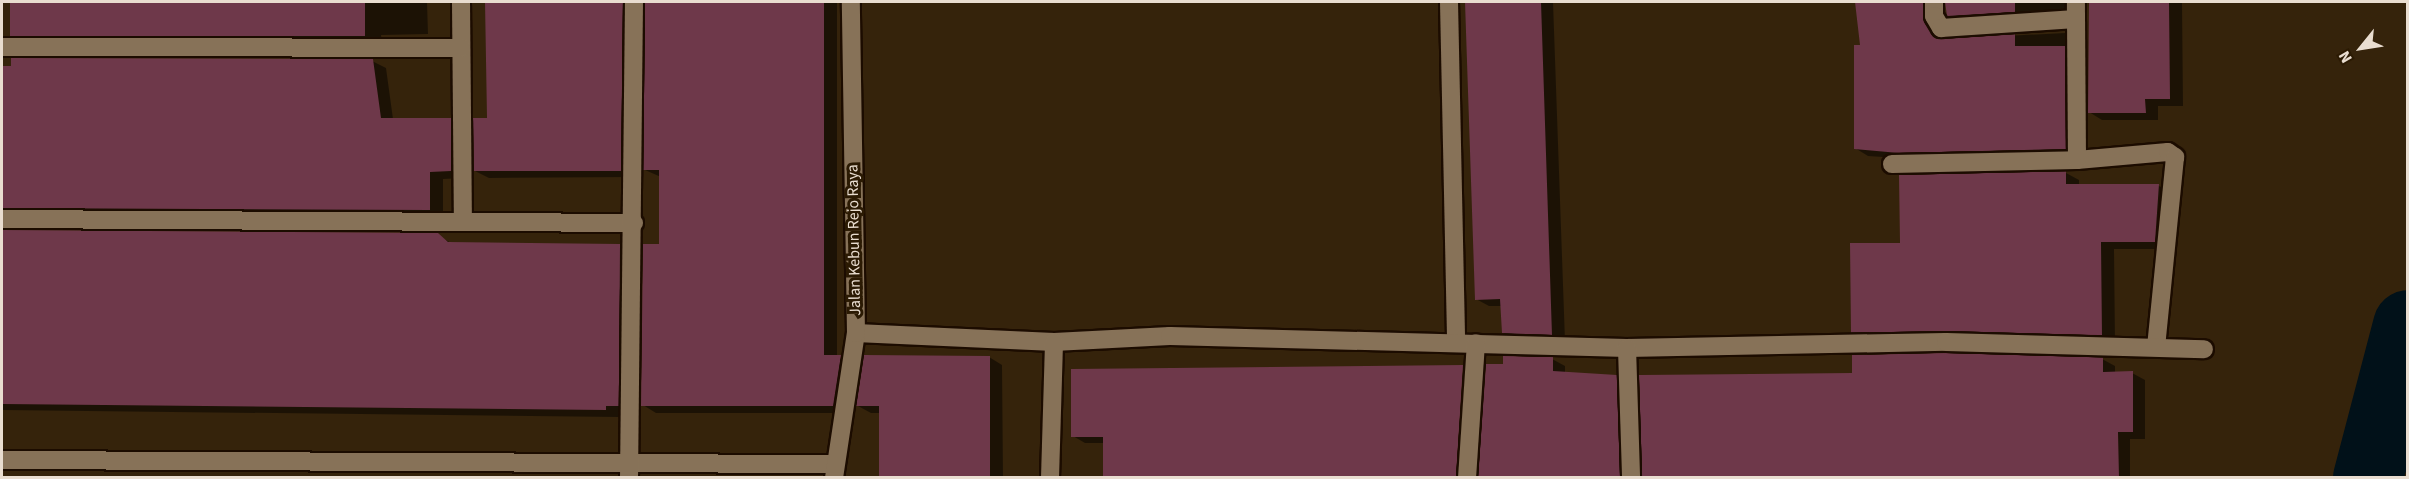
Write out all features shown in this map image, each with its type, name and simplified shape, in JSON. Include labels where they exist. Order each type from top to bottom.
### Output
[{"type":"street","points":[[461,2],[463,219]]},
{"type":"street","points":[[629,470],[634,223],[634,2]]},
{"type":"street","name":"Jalan Kebun Rejo Raya","points":[[834,471],[856,333],[852,2]]},
{"type":"street","points":[[1449,2],[1456,343]]},
{"type":"street","points":[[1934,2],[1934,16],[1941,28],[2076,10],[2077,160]]},
{"type":"street","points":[[2,46],[461,48]]},
{"type":"street","points":[[1892,164],[2077,160],[2168,152],[2175,157],[2156,347]]},
{"type":"street","points":[[2,219],[463,219],[634,223]]},
{"type":"street","points":[[856,333],[1054,342],[1170,336],[1627,348],[1946,342],[2204,349]]},
{"type":"street","points":[[1050,477],[1054,342]]},
{"type":"street","points":[[1467,477],[1476,344]]},
{"type":"street","points":[[1627,348],[1631,477]]},
{"type":"street","points":[[2,460],[834,471]]},
{"type":"building","points":[[10,2],[365,2],[365,36],[10,36]]},
{"type":"building","points":[[485,2],[623,2],[621,171],[474,171],[473,118],[487,118]]},
{"type":"building","points":[[645,2],[824,2],[824,355],[841,355],[833,406],[641,406],[643,244],[659,244],[659,170],[643,170]]},
{"type":"building","points":[[1465,2],[1541,2],[1552,335],[1502,333],[1500,299],[1475,300]]},
{"type":"building","points":[[1855,2],[1923,2],[1924,22],[1932,34],[1941,39],[2015,34],[2015,46],[2065,46],[2066,149],[1899,153],[1854,149],[1854,45],[1860,45]]},
{"type":"building","points":[[1945,2],[2015,2],[2015,12],[1947,16]]},
{"type":"building","points":[[2089,2],[2169,2],[2170,99],[2145,99],[2146,113],[2088,113]]},
{"type":"building","points":[[11,58],[373,59],[381,118],[451,118],[451,171],[430,172],[430,210],[2,208],[2,66],[11,66]]},
{"type":"building","points":[[2066,171],[2066,184],[2159,184],[2155,242],[2101,242],[2102,335],[1851,333],[1850,243],[1900,243],[1899,175]]},
{"type":"building","points":[[2,230],[438,233],[448,242],[620,244],[619,406],[606,406],[606,410],[2,404]]},
{"type":"building","points":[[1946,353],[2103,357],[2103,372],[2133,371],[2133,432],[2118,432],[2119,477],[1642,477],[1639,375],[1852,373],[1852,355]]},
{"type":"building","points":[[864,355],[990,356],[990,477],[879,477],[879,406],[856,406]]},
{"type":"building","points":[[1503,356],[1553,357],[1553,371],[1617,375],[1620,477],[1478,477],[1486,364],[1503,364]]},
{"type":"building","points":[[1463,365],[1456,477],[1103,477],[1103,437],[1071,437],[1071,369]]},
{"type":"waterway","points":[[2368,478],[2408,325]]}]
